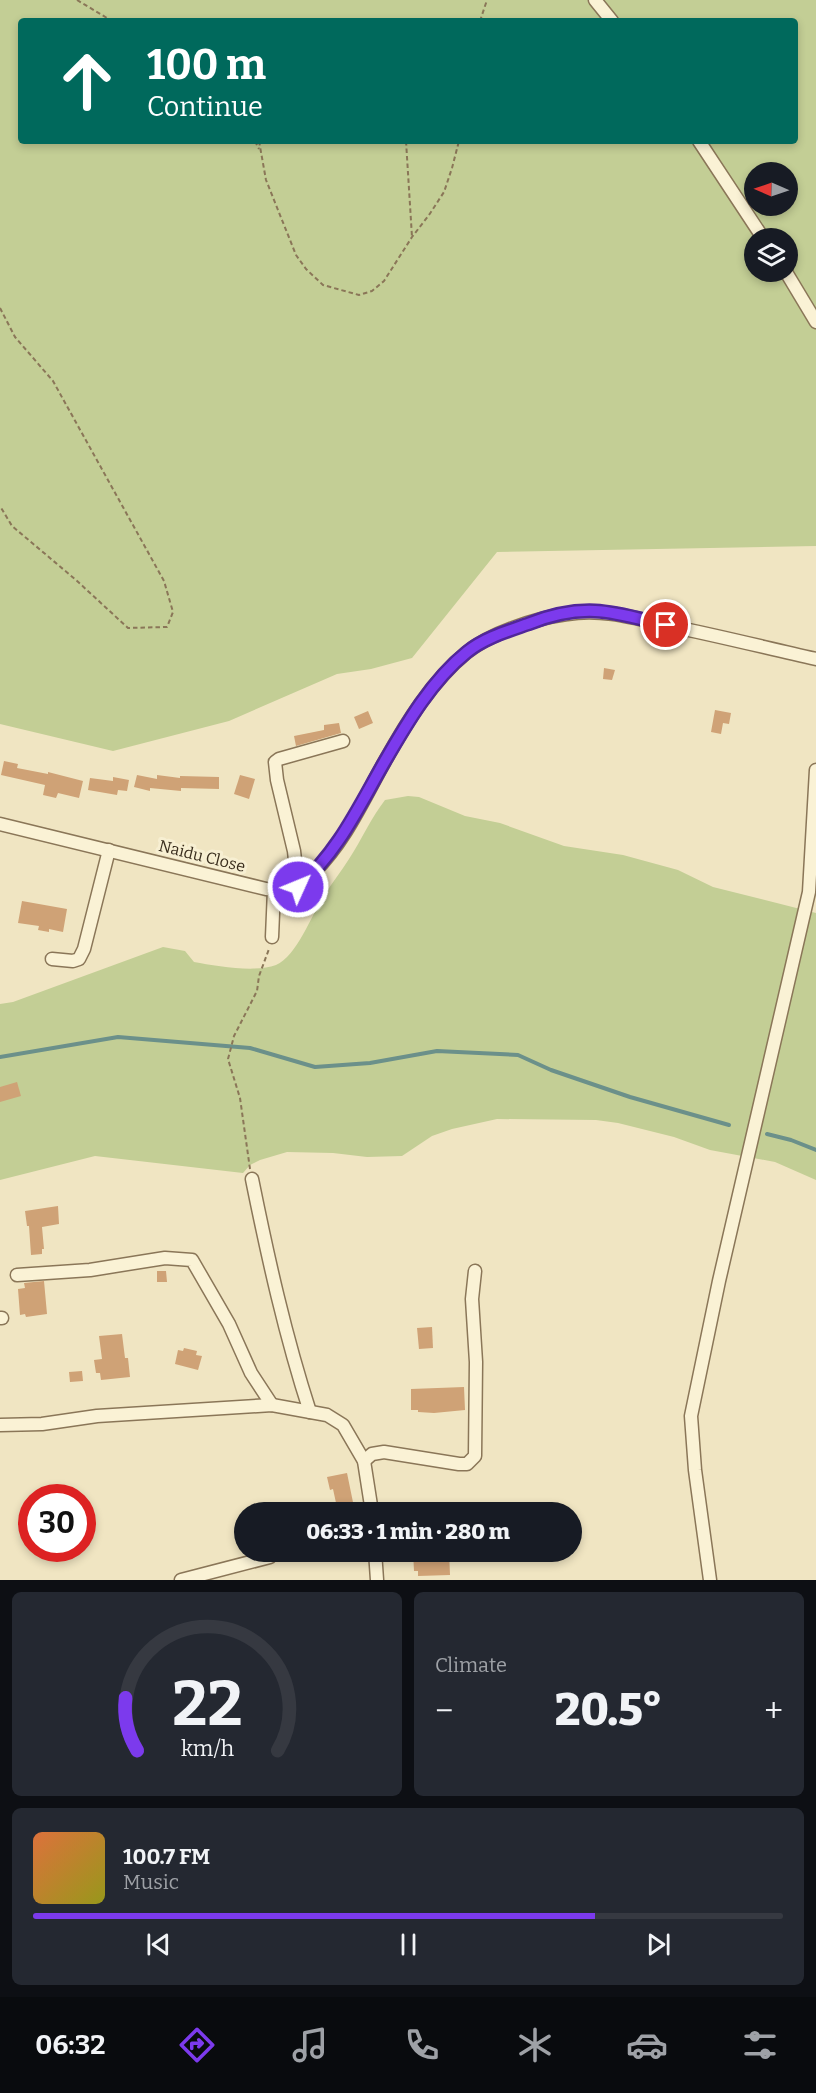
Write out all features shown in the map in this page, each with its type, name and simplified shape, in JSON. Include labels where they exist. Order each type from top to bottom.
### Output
[{"type":"street","points":[[595,0],[610,18]]},
{"type":"street","points":[[701,144],[756,228]]},
{"type":"street","points":[[792,282],[816,322]]},
{"type":"street","points":[[298,887],[338,844],[395,745],[430,690],[467,652],[510,630],[538,620],[593,611],[816,659]]},
{"type":"street","points":[[298,887],[294,851],[277,780],[275,762],[343,741]]},
{"type":"street","points":[[711,1580],[695,1470],[691,1416],[719,1281],[809,892],[816,770]]},
{"type":"street","name":"Naidu Close","points":[[0,824],[274,890],[298,887]]},
{"type":"street","points":[[52,959],[73,961],[79,959],[84,949],[109,850]]},
{"type":"street","points":[[273,938],[274,890]]},
{"type":"street","points":[[252,1179],[291,1353],[310,1412]]},
{"type":"street","points":[[17,1275],[90,1270],[165,1258],[192,1260],[229,1324],[251,1373],[272,1405]]},
{"type":"street","points":[[364,1461],[372,1454],[384,1452],[459,1464],[467,1464],[475,1456],[476,1362],[472,1299],[475,1271]]},
{"type":"street","points":[[0,1425],[42,1424],[97,1416],[272,1405],[294,1411],[327,1415],[343,1425],[364,1461],[370,1502]]},
{"type":"street","points":[[181,1580],[251,1562]]},
{"type":"street","points":[[376,1562],[377,1580]]},
{"type":"path","points":[[77,0],[107,18]]},
{"type":"path","points":[[481,18],[487,0]]},
{"type":"path","points":[[258,144],[266,180],[296,255],[323,285],[359,295],[372,291],[384,281],[429,215],[444,192],[458,144]]},
{"type":"path","points":[[406,144],[412,237]]},
{"type":"path","points":[[0,308],[15,337],[53,381],[164,581],[173,612],[167,627],[128,628],[12,526],[0,506]]},
{"type":"path","points":[[252,1179],[240,1098],[228,1059],[234,1036],[257,991],[273,938]]},
{"type":"green space","points":[[0,0],[816,0],[816,546],[497,552],[412,658],[371,669],[337,674],[229,721],[113,751],[0,724]]},
{"type":"green space","points":[[408,796],[419,797],[465,816],[500,823],[564,846],[623,855],[678,870],[713,887],[816,913],[816,1180],[775,1162],[710,1150],[674,1137],[618,1123],[596,1120],[497,1119],[432,1136],[402,1156],[367,1157],[333,1153],[287,1152],[260,1160],[250,1165],[243,1173],[95,1156],[0,1180],[0,1004],[13,1002],[163,947],[185,951],[194,962],[247,969],[276,965],[284,960],[297,945],[323,897],[385,800]]},
{"type":"building","points":[[604,668],[615,670],[612,680],[603,679]]},
{"type":"building","points":[[715,710],[731,713],[729,724],[723,723],[721,734],[711,732]]},
{"type":"building","points":[[368,711],[373,723],[359,729],[354,717]]},
{"type":"building","points":[[339,723],[341,733],[296,746],[294,736],[324,730],[324,725]]},
{"type":"building","points":[[4,761],[18,764],[17,768],[48,774],[48,772],[83,781],[79,798],[58,793],[56,798],[43,795],[45,785],[1,775]]},
{"type":"building","points":[[137,775],[157,779],[157,775],[180,778],[180,776],[219,777],[219,789],[181,788],[181,791],[150,788],[150,791],[134,787]]},
{"type":"building","points":[[240,775],[255,779],[249,799],[234,794]]},
{"type":"building","points":[[113,777],[129,780],[127,791],[118,790],[117,795],[88,790],[90,778],[113,781]]},
{"type":"building","points":[[22,901],[67,909],[63,932],[49,929],[49,932],[38,930],[39,926],[18,923]]},
{"type":"building","points":[[17,1082],[21,1096],[0,1102],[0,1087]]},
{"type":"building","points":[[58,1206],[59,1224],[42,1227],[44,1249],[42,1249],[42,1254],[31,1255],[29,1226],[27,1226],[25,1211]]},
{"type":"building","points":[[157,1271],[166,1271],[167,1282],[157,1282]]},
{"type":"building","points":[[44,1281],[47,1314],[26,1317],[25,1314],[20,1315],[18,1289],[25,1288],[24,1283]]},
{"type":"building","points":[[432,1327],[433,1348],[419,1349],[417,1328]]},
{"type":"building","points":[[122,1334],[130,1377],[101,1380],[100,1373],[96,1373],[94,1360],[102,1359],[99,1336]]},
{"type":"building","points":[[184,1348],[197,1351],[196,1355],[202,1356],[198,1370],[175,1364],[178,1350],[183,1351]]},
{"type":"building","points":[[82,1371],[83,1381],[70,1382],[69,1372]]},
{"type":"building","points":[[464,1387],[465,1410],[434,1413],[411,1410],[411,1389]]},
{"type":"building","points":[[347,1473],[353,1502],[336,1502],[327,1477]]},
{"type":"building","points":[[414,1562],[449,1562],[450,1575],[418,1576],[418,1571],[414,1571]]},
{"type":"waterway","points":[[0,1057],[118,1037],[250,1048],[315,1067],[370,1063],[437,1051],[518,1055],[551,1070],[630,1097],[729,1125]]},
{"type":"waterway","points":[[767,1134],[816,1150]]},
{"type":"route","points":[[298,887],[310,877],[338,844],[385,761],[430,690],[467,652],[510,630],[538,620],[566,614],[593,611],[666,625]]}]
